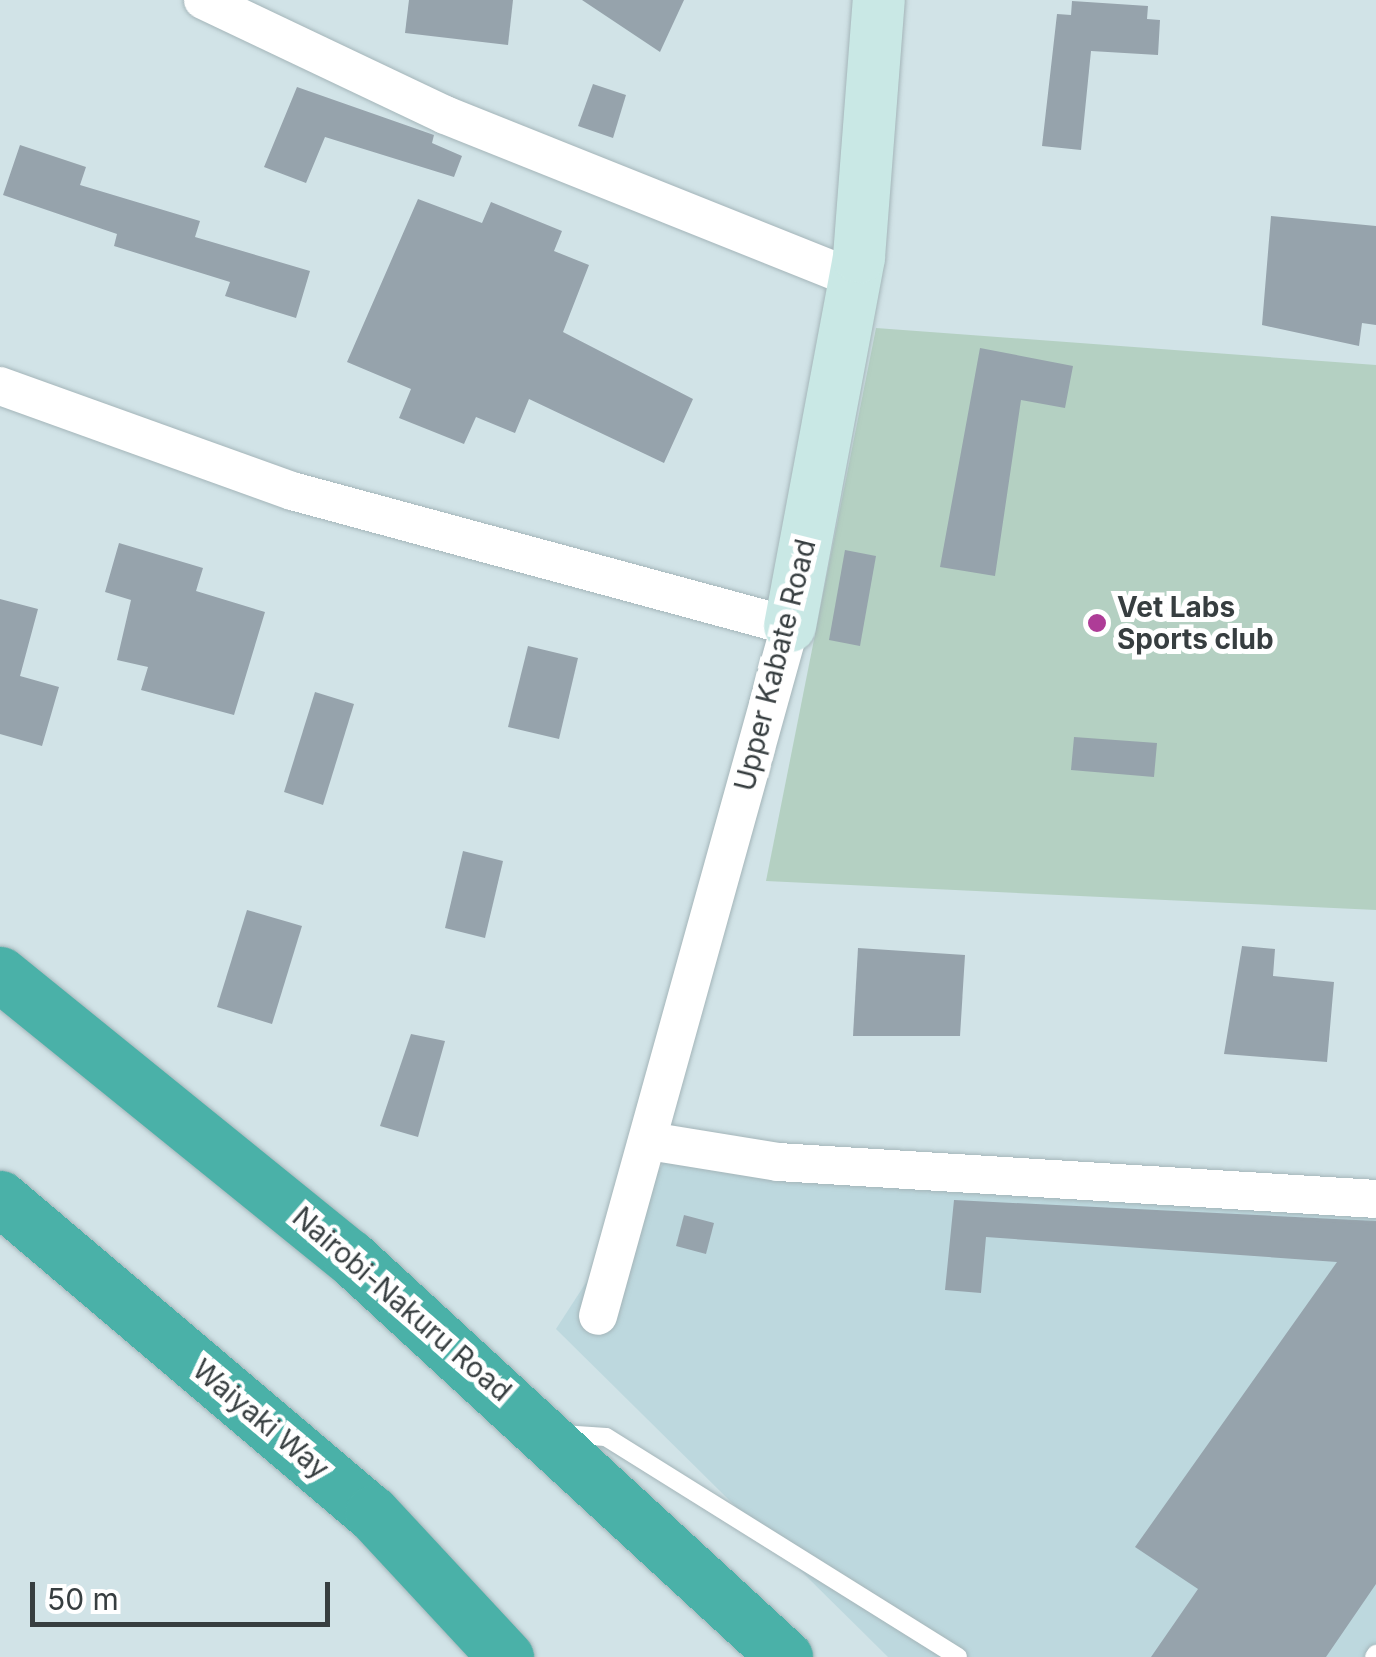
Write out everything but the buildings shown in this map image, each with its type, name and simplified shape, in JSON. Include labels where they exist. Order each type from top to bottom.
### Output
[{"type":"highway","name":"Nairobi-Nakuru Road","points":[[0,974],[551,1433],[784,1657]]},
{"type":"highway","name":"Waiyaki Way","points":[[8,1211],[372,1513],[506,1657]]},
{"type":"street","points":[[203,0],[445,115],[854,279]]},
{"type":"street","name":"Upper Kabate Road","points":[[598,1316],[650,1142],[790,626],[854,279],[878,0]]},
{"type":"street","points":[[0,386],[292,491],[790,626]]},
{"type":"street","points":[[650,1142],[778,1162],[1376,1199]]},
{"type":"lane","points":[[551,1433],[606,1436],[958,1657]]},
{"type":"shaded area","points":[[666,1159],[1376,1208],[1376,1657],[888,1657],[556,1329]]},
{"type":"green space","name":"Vet Labs Sports club","points":[[876,328],[1376,365],[1376,910],[766,881]]},
{"type":"place","name":"Vet Labs Sports club","points":[[1097,623]]}]
